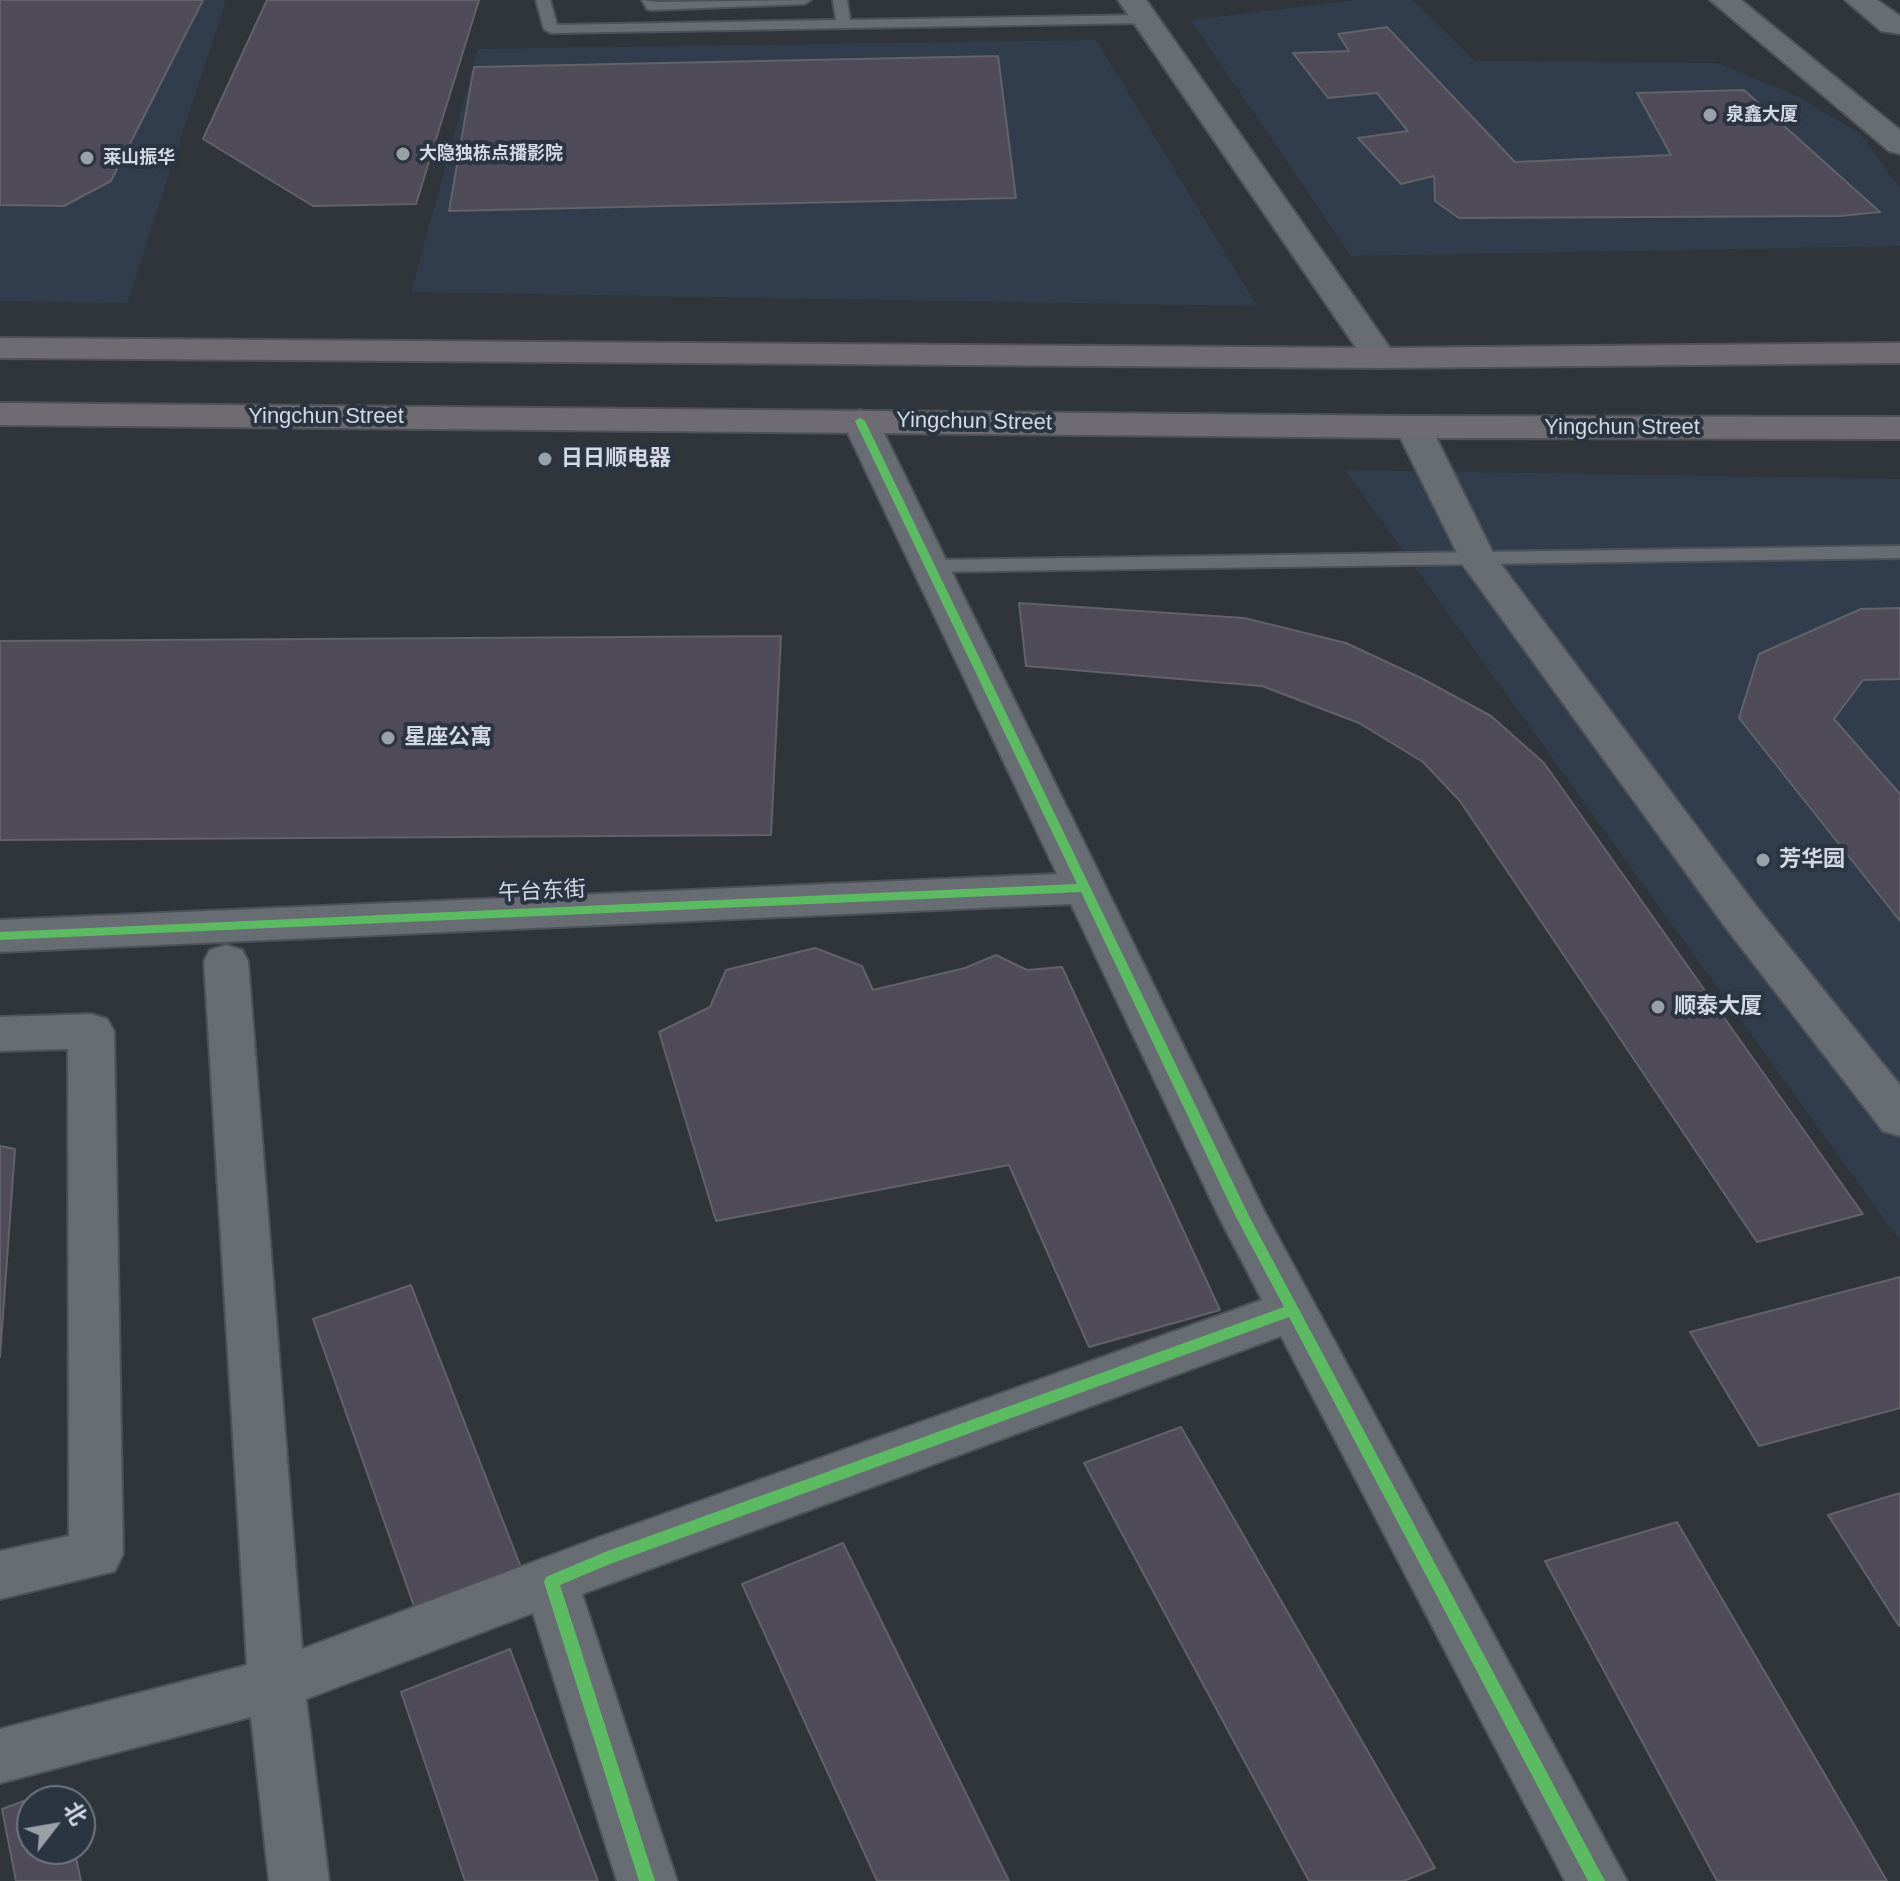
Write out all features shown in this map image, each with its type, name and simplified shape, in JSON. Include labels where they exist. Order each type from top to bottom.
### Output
[{"type":"main road","points":[[0,348],[1380,358],[1900,353]]},
{"type":"main road","name":"Yingchun Street","points":[[0,414],[1413,427],[1900,428]]},
{"type":"street","points":[[1724,0],[1900,145]]},
{"type":"street","points":[[1859,0],[1891,25],[1900,25]]},
{"type":"street","points":[[1139,10],[1380,358]]},
{"type":"street","points":[[860,421],[1243,1217],[1597,1881]]},
{"type":"street","points":[[1413,427],[1476,557],[1741,917],[1900,1118]]},
{"type":"street","name":"午台东街","points":[[0,936],[1086,888]]},
{"type":"street","points":[[226,961],[276,1684],[299,1881]]},
{"type":"street","points":[[0,1034],[91,1031],[96,1554],[0,1575]]},
{"type":"street","points":[[0,1756],[276,1684],[605,1559],[1293,1310]]},
{"type":"street","points":[[551,1582],[647,1881]]},
{"type":"lane","points":[[543,0],[551,29],[844,24],[1139,10]]},
{"type":"lane","points":[[649,0],[652,6],[804,0]]},
{"type":"lane","points":[[840,0],[844,24]]},
{"type":"lane","points":[[931,566],[1900,552]]},
{"type":"shaded area","name":"莱山振华","points":[[0,0],[226,0],[127,303],[0,301]]},
{"type":"shaded area","points":[[1357,0],[1412,0],[1475,61],[1717,63],[1797,96],[1861,134],[1900,189],[1900,246],[1351,256],[1191,20]]},
{"type":"shaded area","points":[[1096,40],[1257,306],[411,292],[478,49]]},
{"type":"shaded area","name":"芳华园","points":[[1345,470],[1900,479],[1900,1241]]},
{"type":"building","points":[[0,0],[203,0],[111,181],[64,206],[0,205]]},
{"type":"building","points":[[267,0],[479,0],[416,204],[313,206],[203,139]]},
{"type":"building","name":"泉鑫大厦","points":[[1387,27],[1515,162],[1671,155],[1637,93],[1744,90],[1880,212],[1840,216],[1459,218],[1435,201],[1434,176],[1401,184],[1358,138],[1408,131],[1377,93],[1328,98],[1293,53],[1349,51],[1338,34]]},
{"type":"building","points":[[998,56],[1016,198],[449,211],[474,67]]},
{"type":"building","name":"顺泰大厦","points":[[1019,603],[1244,618],[1346,643],[1421,678],[1491,716],[1544,763],[1863,1214],[1757,1242],[1460,801],[1423,762],[1359,723],[1262,686],[1026,666]]},
{"type":"building","points":[[1900,608],[1900,679],[1863,680],[1834,719],[1900,794],[1900,921],[1739,718],[1759,654],[1861,609]]},
{"type":"building","name":"星座公寓","points":[[781,636],[771,835],[0,840],[0,641]]},
{"type":"building","points":[[815,948],[862,966],[873,990],[965,968],[996,955],[1027,970],[1062,967],[1220,1310],[1089,1347],[1009,1165],[716,1221],[659,1032],[710,1007],[726,970]]},
{"type":"building","points":[[0,1146],[15,1149],[0,1357]]},
{"type":"building","points":[[1900,1277],[1900,1408],[1759,1446],[1690,1332]]},
{"type":"building","points":[[411,1285],[522,1570],[416,1612],[313,1319]]},
{"type":"building","points":[[1181,1427],[1435,1868],[1404,1881],[1309,1881],[1084,1463]]},
{"type":"building","points":[[1900,1493],[1900,1626],[1899,1626],[1828,1515]]},
{"type":"building","points":[[1677,1522],[1887,1881],[1717,1881],[1545,1561]]},
{"type":"building","points":[[843,1543],[1009,1881],[877,1881],[742,1584]]},
{"type":"building","points":[[510,1649],[598,1881],[465,1881],[401,1692]]},
{"type":"building","points":[[16,1804],[16,1865],[78,1865],[81,1881],[16,1881],[2,1809]]},
{"type":"cycle path","points":[[860,421],[1243,1217],[1597,1881]]},
{"type":"cycle path","points":[[0,936],[1086,888]]},
{"type":"cycle path","points":[[647,1881],[551,1582],[605,1559],[1293,1310]]},
{"type":"place","name":"泉鑫大厦","points":[[1710,115]]},
{"type":"place","name":"大隐独栋点播影院","points":[[403,154]]},
{"type":"place","name":"莱山振华","points":[[87,158]]},
{"type":"place","name":"日日顺电器","points":[[545,459]]},
{"type":"place","name":"星座公寓","points":[[388,738]]},
{"type":"place","name":"芳华园","points":[[1763,860]]},
{"type":"place","name":"顺泰大厦","points":[[1658,1007]]}]
